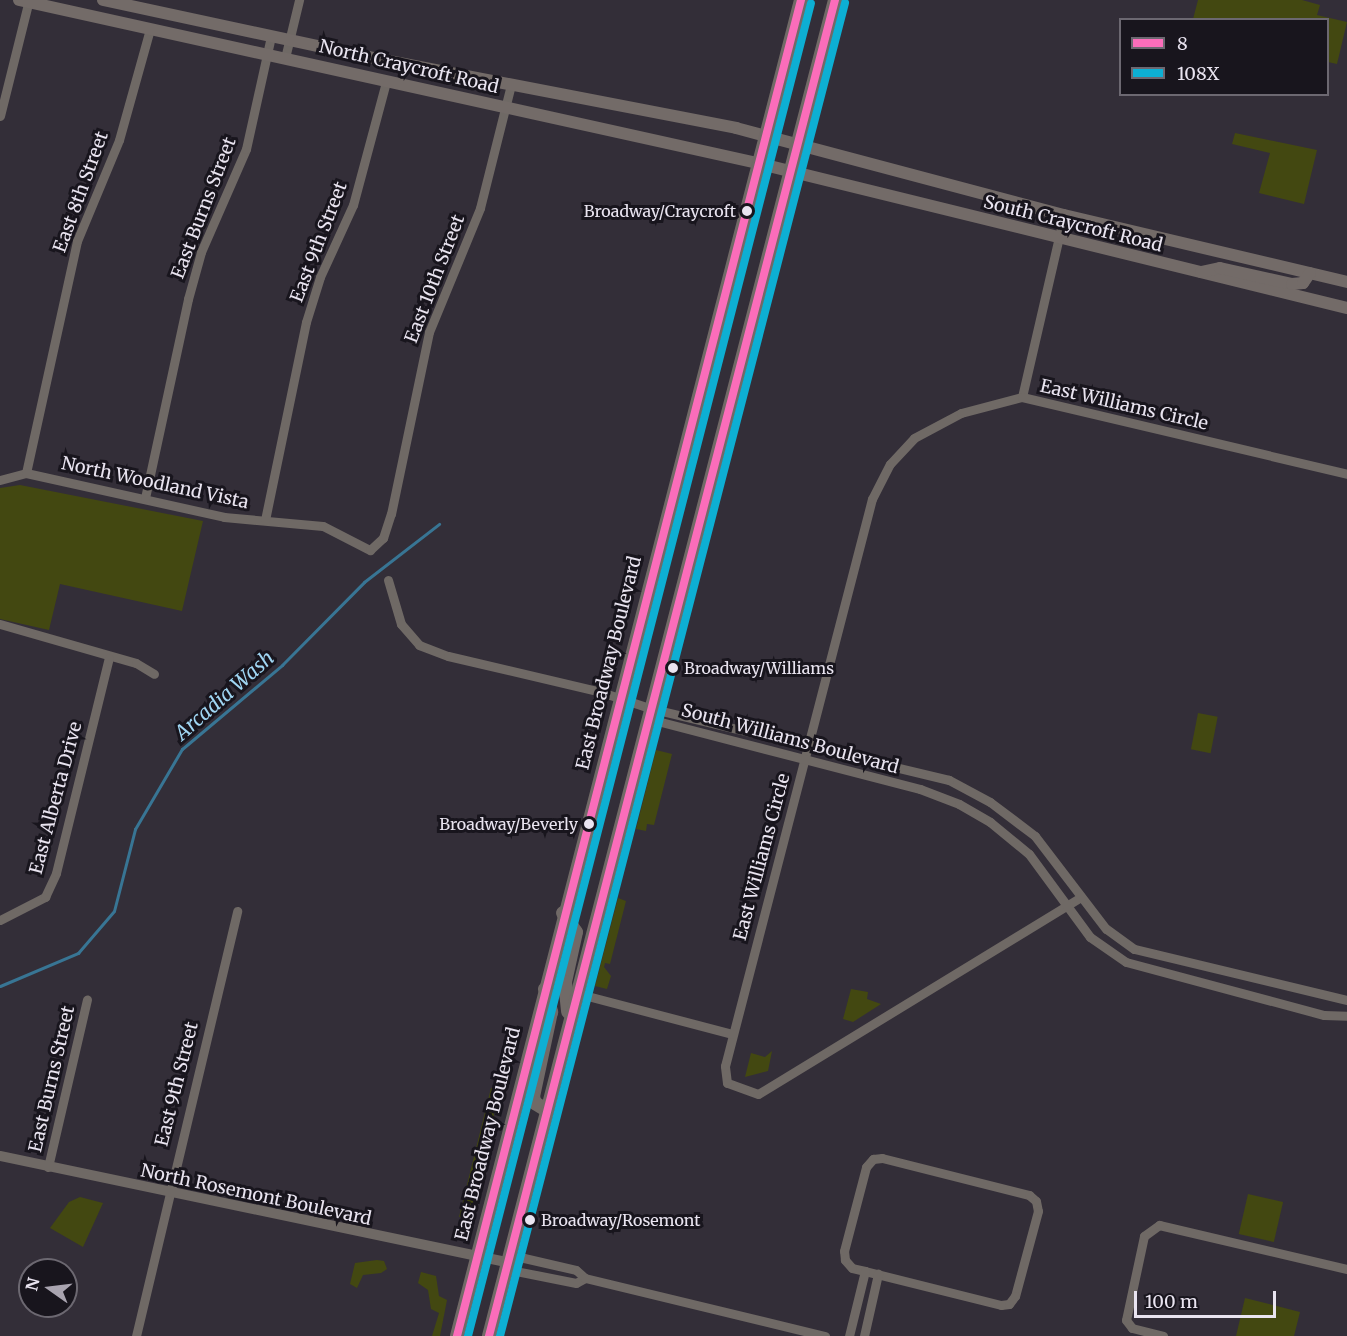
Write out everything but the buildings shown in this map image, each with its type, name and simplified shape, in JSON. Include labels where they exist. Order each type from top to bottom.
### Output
[{"type":"main road","name":"North Craycroft Road","points":[[103,0],[135,3],[290,40],[799,144]]},
{"type":"main road","name":"East Broadway Boulevard","points":[[457,1336],[618,698],[801,0]]},
{"type":"main road","points":[[489,1336],[649,708],[835,0]]},
{"type":"main road","name":"North Craycroft Road","points":[[26,1],[267,53],[386,82],[758,163],[790,172]]},
{"type":"main road","name":"South Craycroft Road","points":[[799,144],[1064,215],[1347,282]]},
{"type":"main road","name":"South Craycroft Road","points":[[790,172],[1058,240],[1347,308]]},
{"type":"main road","points":[[1197,273],[1220,268],[1292,284],[1303,282],[1310,273]]},
{"type":"main road","points":[[563,914],[576,932],[565,982],[569,1020]]},
{"type":"main road","points":[[544,987],[551,1012],[533,1096],[535,1103],[546,1110]]},
{"type":"street","points":[[285,58],[299,0]]},
{"type":"street","points":[[0,116],[26,1]]},
{"type":"street","name":"East 8th Street","points":[[26,473],[77,241],[119,140],[150,29]]},
{"type":"street","name":"East Burns Street","points":[[145,498],[188,299],[201,252],[246,149],[272,36]]},
{"type":"street","name":"East 9th Street","points":[[265,520],[306,322],[320,277],[353,205],[386,82]]},
{"type":"street","name":"East 10th Street","points":[[369,550],[383,538],[391,514],[429,332],[480,208],[511,85]]},
{"type":"street","points":[[1022,397],[1064,215]]},
{"type":"street","name":"East Williams Circle","points":[[1081,897],[758,1094],[727,1083],[724,1071],[732,1034],[872,499],[890,464],[914,438],[961,413],[1022,397],[1347,474]]},
{"type":"street","name":"North Woodland Vista","points":[[0,480],[26,473],[224,517],[323,526],[369,550]]},
{"type":"street","points":[[388,580],[401,624],[419,645],[448,656],[618,698],[649,708]]},
{"type":"street","points":[[0,624],[53,637],[109,658],[136,663],[154,674]]},
{"type":"street","name":"East Alberta Drive","points":[[0,920],[31,908],[45,897],[49,889],[109,658]]},
{"type":"street","name":"South Williams Boulevard","points":[[649,708],[934,774],[990,802],[1035,836],[1106,929],[1134,949],[1347,1000]]},
{"type":"street","name":"South Williams Boulevard","points":[[649,708],[662,722],[937,795],[975,813],[1029,854],[1079,924],[1101,948],[1137,967],[1324,1015],[1347,1016]]},
{"type":"street","name":"East 9th Street","points":[[136,1336],[168,1191],[237,911]]},
{"type":"street","points":[[576,993],[732,1034]]},
{"type":"street","name":"East Burns Street","points":[[48,1167],[87,999]]},
{"type":"street","name":"North Rosemont Boulevard","points":[[0,1156],[475,1258],[506,1262]]},
{"type":"street","points":[[882,1158],[1029,1195],[1036,1201],[1035,1221],[1015,1296],[1010,1304],[1001,1305],[865,1271],[852,1268],[845,1260],[844,1251],[866,1167],[873,1159],[882,1158]]},
{"type":"street","points":[[1163,1336],[1132,1328],[1123,1322],[1149,1224],[1347,1269]]},
{"type":"street","points":[[506,1262],[524,1258],[576,1270],[585,1278],[788,1332],[825,1336]]},
{"type":"street","points":[[506,1262],[516,1271],[576,1283],[585,1278]]},
{"type":"street","points":[[849,1336],[865,1271]]},
{"type":"street","points":[[864,1336],[878,1275]]},
{"type":"green space","points":[[1198,0],[1302,0],[1320,5],[1317,15],[1347,22],[1337,64],[1329,62],[1329,18],[1193,18]]},
{"type":"green space","points":[[1235,133],[1317,150],[1304,204],[1259,193],[1270,153],[1232,144]]},
{"type":"green space","points":[[20,485],[203,521],[182,611],[60,584],[49,630],[0,619],[0,488]]},
{"type":"green space","points":[[1198,713],[1218,717],[1211,753],[1191,749]]},
{"type":"green space","points":[[656,750],[672,754],[654,825],[647,824],[646,831],[636,829]]},
{"type":"green space","points":[[618,898],[626,901],[610,964],[605,963],[604,967],[611,976],[607,989],[595,986]]},
{"type":"green space","points":[[851,989],[868,992],[867,999],[881,1004],[853,1022],[843,1019]]},
{"type":"green space","points":[[772,1051],[768,1071],[745,1077],[751,1053],[765,1057]]},
{"type":"green space","points":[[491,1088],[498,1089],[492,1106],[495,1120],[470,1215],[459,1217]]},
{"type":"green space","points":[[1248,1194],[1283,1202],[1274,1242],[1239,1234]]},
{"type":"green space","points":[[80,1197],[103,1203],[83,1247],[50,1228],[69,1202]]},
{"type":"green space","points":[[384,1261],[387,1269],[381,1273],[363,1275],[357,1288],[350,1284],[355,1263]]},
{"type":"green space","points":[[421,1272],[436,1276],[439,1296],[447,1300],[440,1336],[432,1336],[439,1313],[431,1309],[428,1290],[418,1283]]},
{"type":"green space","points":[[1245,1298],[1300,1312],[1294,1336],[1236,1336]]},
{"type":"waterway","name":"Arcadia Wash","points":[[0,986],[78,953],[114,911],[135,829],[182,749],[282,665],[364,582],[439,524]]},
{"type":"transit line","name":"8","points":[[457,1336],[801,0]]},
{"type":"transit line","name":"8","points":[[489,1336],[835,0]]},
{"type":"transit line","name":"108X","points":[[468,1336],[811,3]]},
{"type":"transit line","name":"108X","points":[[500,1336],[845,3]]},
{"type":"place","name":"Broadway/Craycroft","points":[[747,211]]},
{"type":"place","name":"Broadway/Williams","points":[[673,668]]},
{"type":"place","name":"Broadway/Beverly","points":[[589,824]]},
{"type":"place","name":"Broadway/Rosemont","points":[[530,1220]]}]
